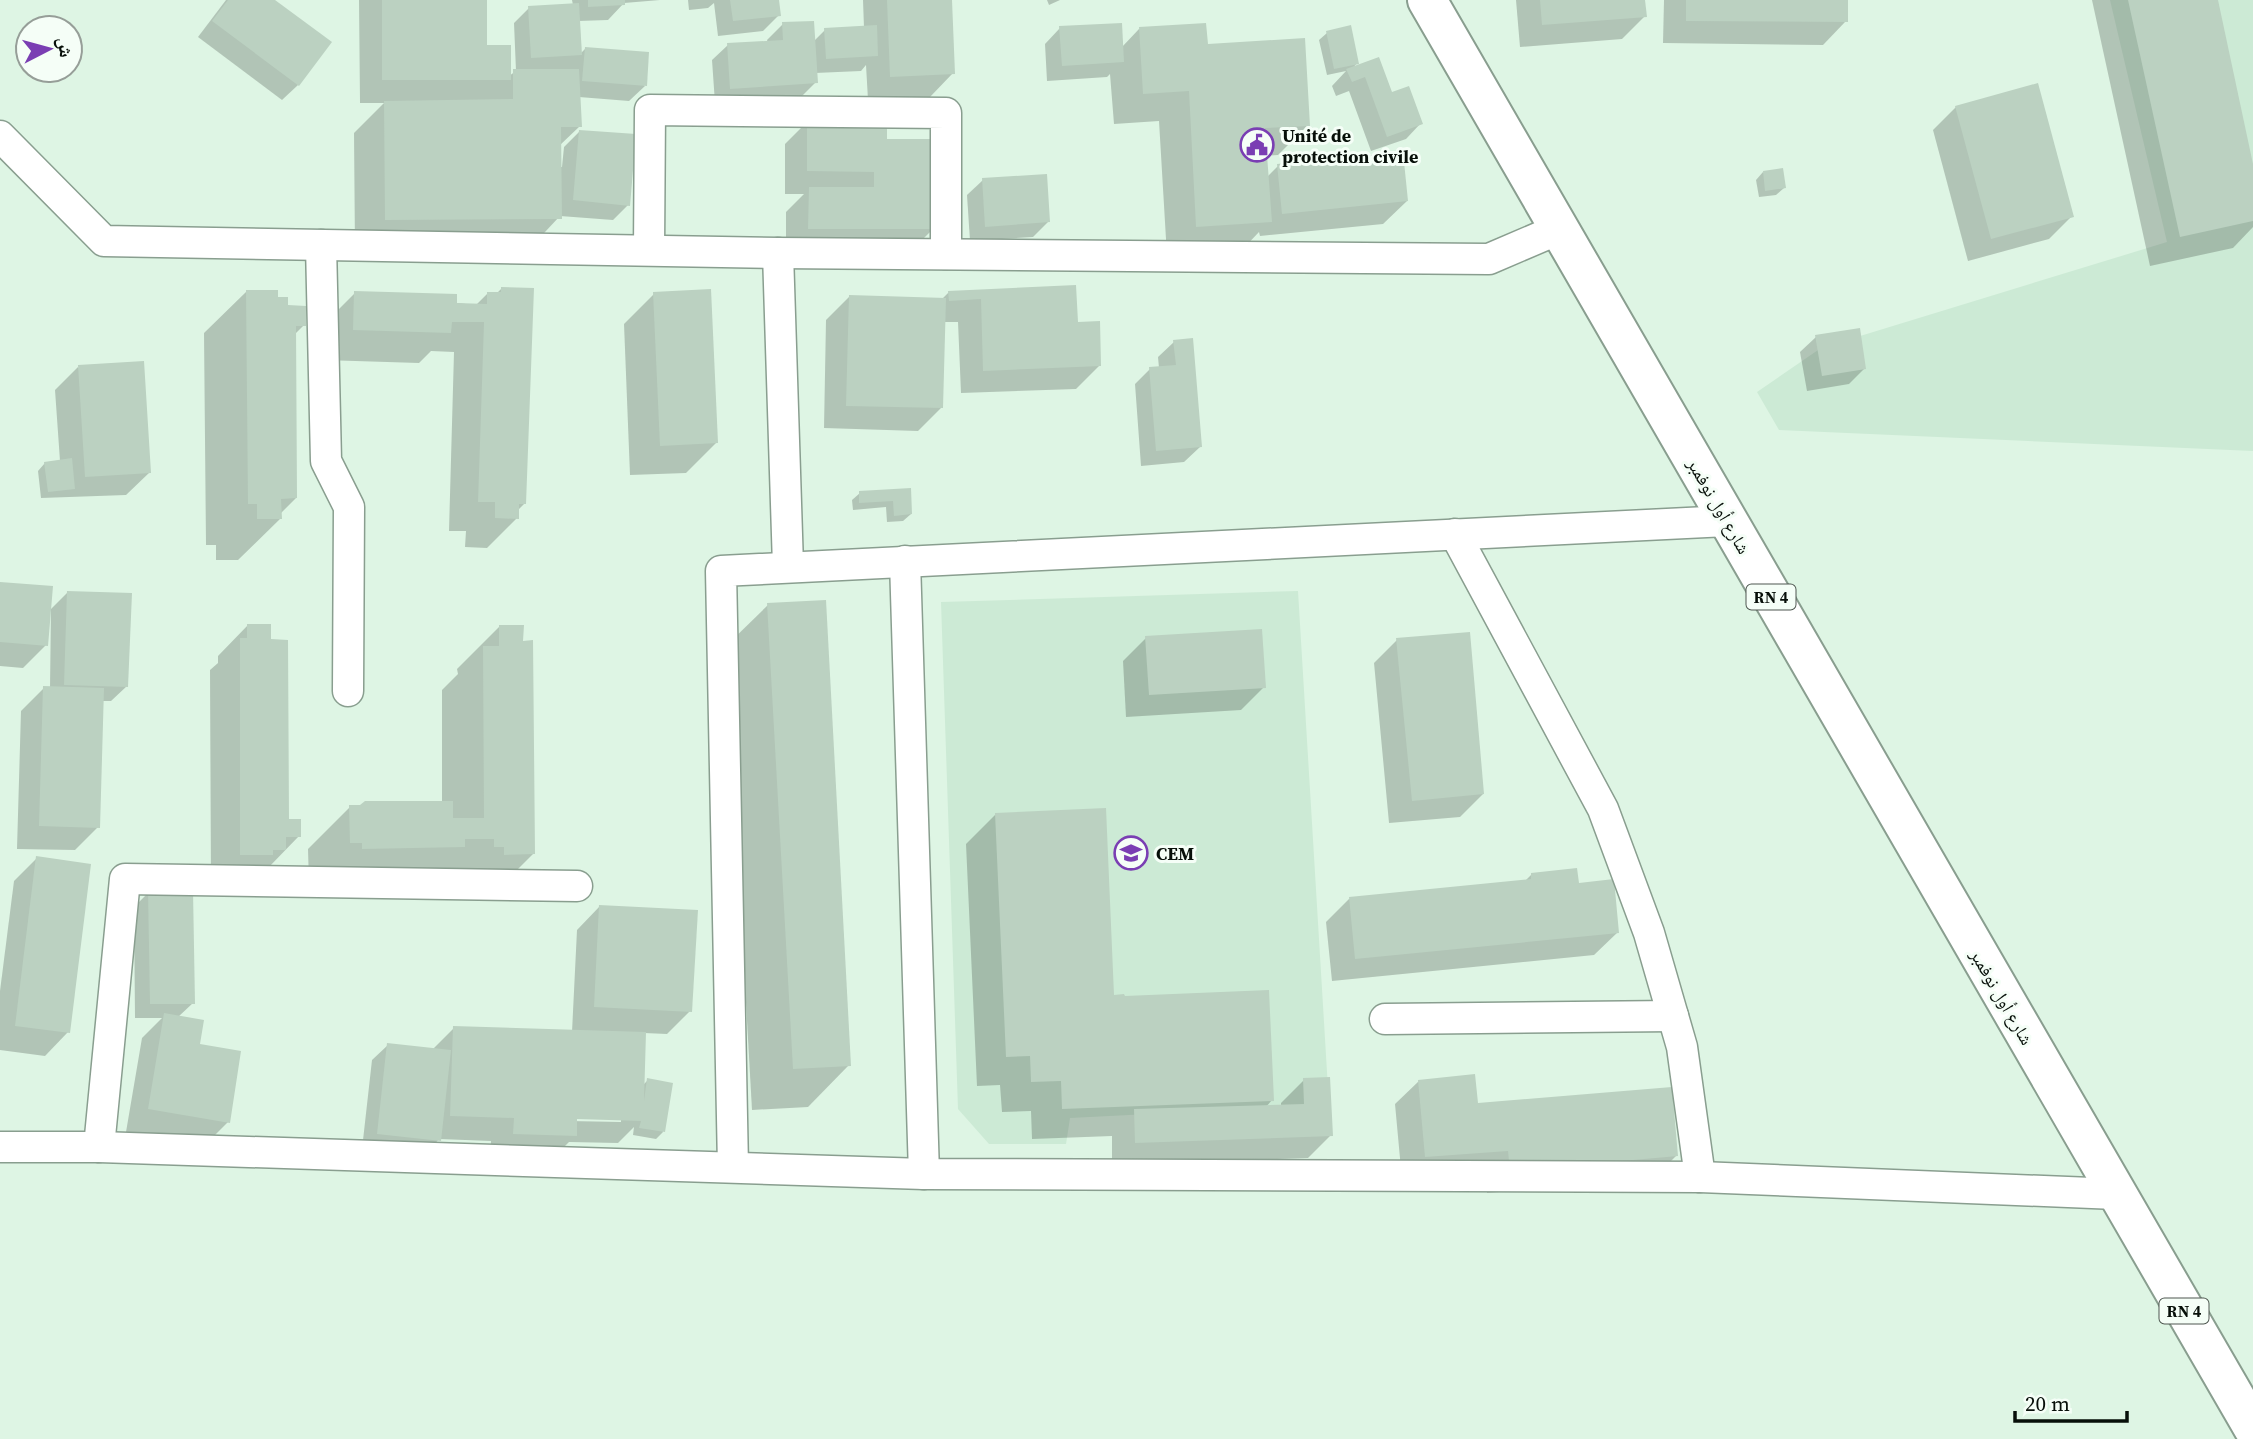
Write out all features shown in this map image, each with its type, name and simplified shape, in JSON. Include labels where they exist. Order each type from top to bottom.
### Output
[{"type":"main road","name":"شارع أول نوفمبر","points":[[1427,0],[2116,1194]]},
{"type":"main road","name":"RN 4","points":[[2116,1194],[2253,1428]]},
{"type":"street","points":[[649,250],[650,110],[946,113],[946,254]]},
{"type":"street","points":[[0,135],[104,241],[778,253],[1489,259],[1559,229]]},
{"type":"street","points":[[321,245],[326,461],[349,507],[348,691]]},
{"type":"street","points":[[778,253],[788,566]]},
{"type":"street","points":[[733,1167],[721,571],[1727,521]]},
{"type":"street","points":[[1455,534],[1603,809],[1649,933],[1682,1047],[1700,1177]]},
{"type":"street","points":[[905,561],[924,1174]]},
{"type":"street","points":[[99,1147],[125,879],[576,886]]},
{"type":"street","points":[[1385,1018],[1673,1016]]},
{"type":"street","points":[[0,1147],[99,1147],[924,1174],[1700,1177],[2116,1194]]},
{"type":"shaded area","points":[[2110,0],[2253,0],[2253,451],[1779,430],[1757,392],[1821,348],[2167,242]]},
{"type":"shaded area","name":"CEM","points":[[1298,591],[1329,1105],[1070,1118],[1066,1144],[989,1144],[958,1109],[941,602]]},
{"type":"building","points":[[228,0],[275,0],[332,42],[299,86],[212,21]]},
{"type":"building","points":[[382,0],[487,0],[487,45],[511,45],[511,80],[382,80]]},
{"type":"building","points":[[588,0],[625,0],[625,5],[588,7]]},
{"type":"building","points":[[730,0],[779,0],[781,16],[733,21]]},
{"type":"building","points":[[887,0],[952,0],[955,74],[890,77]]},
{"type":"building","points":[[1540,0],[1645,0],[1647,17],[1542,25]]},
{"type":"building","points":[[1686,0],[1848,0],[1848,22],[1686,21]]},
{"type":"building","points":[[2128,0],[2218,0],[2253,164],[2253,221],[2180,237]]},
{"type":"building","points":[[579,3],[582,55],[531,58],[528,6]]},
{"type":"building","points":[[814,21],[818,83],[730,89],[727,43],[783,40],[782,22]]},
{"type":"building","points":[[1122,23],[1124,62],[1062,66],[1059,26]]},
{"type":"building","points":[[1206,23],[1208,44],[1305,38],[1310,126],[1265,128],[1272,222],[1196,227],[1189,91],[1143,94],[1139,27]]},
{"type":"building","points":[[877,25],[878,56],[826,59],[824,28]]},
{"type":"building","points":[[1351,25],[1359,64],[1334,69],[1326,31]]},
{"type":"building","points":[[585,47],[649,52],[647,86],[582,81]]},
{"type":"building","points":[[1379,57],[1392,92],[1409,86],[1423,124],[1387,137],[1365,77],[1352,82],[1346,69]]},
{"type":"building","points":[[513,69],[579,69],[582,127],[561,127],[562,219],[385,220],[384,101],[513,99]]},
{"type":"building","points":[[2038,83],[2074,217],[1991,239],[1955,106]]},
{"type":"building","points":[[807,119],[887,120],[887,139],[935,139],[935,229],[808,229],[809,187],[874,187],[874,172],[807,171]]},
{"type":"building","points":[[579,130],[636,134],[630,206],[573,200]]},
{"type":"building","points":[[1403,152],[1408,201],[1282,214],[1277,164]]},
{"type":"building","points":[[1783,168],[1786,188],[1765,191],[1763,171]]},
{"type":"building","points":[[1047,174],[1050,222],[985,227],[982,178]]},
{"type":"building","points":[[1076,285],[1078,322],[1100,321],[1101,366],[983,371],[981,299],[949,301],[948,291]]},
{"type":"building","points":[[501,287],[534,288],[526,504],[519,504],[519,519],[495,518],[495,502],[478,502],[484,322],[452,322],[451,333],[353,330],[354,291],[457,294],[457,303],[487,304],[487,292],[501,292]]},
{"type":"building","points":[[711,289],[718,443],[660,446],[653,292]]},
{"type":"building","points":[[246,290],[278,290],[278,297],[288,297],[288,305],[306,306],[306,326],[296,326],[297,498],[281,499],[282,519],[257,519],[257,504],[248,504]]},
{"type":"building","points":[[849,295],[946,298],[943,408],[846,406]]},
{"type":"building","points":[[1860,328],[1866,369],[1822,376],[1815,335]]},
{"type":"building","points":[[1193,338],[1202,447],[1156,451],[1149,367],[1176,365],[1173,340]]},
{"type":"building","points":[[144,361],[151,473],[85,477],[78,365]]},
{"type":"building","points":[[72,458],[75,489],[48,492],[44,462]]},
{"type":"building","points":[[911,488],[912,514],[894,516],[893,501],[859,503],[859,491]]},
{"type":"building","points":[[0,582],[53,586],[48,646],[0,642]]},
{"type":"building","points":[[67,591],[132,593],[128,687],[64,685]]},
{"type":"building","points":[[826,600],[851,1066],[793,1069],[767,603]]},
{"type":"building","points":[[247,624],[271,624],[271,639],[288,640],[289,819],[301,819],[301,837],[286,837],[286,850],[273,850],[273,855],[240,855],[240,638],[247,638]]},
{"type":"building","points":[[499,625],[524,625],[523,641],[533,640],[535,854],[504,855],[504,847],[494,847],[494,839],[465,839],[465,847],[362,849],[362,843],[350,843],[349,805],[360,805],[365,801],[453,801],[453,818],[484,818],[483,646],[499,646]]},
{"type":"building","points":[[1262,629],[1266,688],[1149,695],[1145,636]]},
{"type":"building","points":[[1470,632],[1484,794],[1412,801],[1396,638]]},
{"type":"building","points":[[43,686],[104,688],[100,828],[39,826]]},
{"type":"building","points":[[1106,808],[1114,995],[1269,990],[1274,1101],[1062,1109],[1061,1081],[1031,1082],[1030,1056],[1006,1057],[995,813]]},
{"type":"building","points":[[36,856],[91,864],[70,1033],[15,1026]]},
{"type":"building","points":[[1577,868],[1579,883],[1614,879],[1619,933],[1355,959],[1349,897],[1531,879],[1531,873]]},
{"type":"building","points":[[148,890],[193,890],[195,1004],[150,1004]]},
{"type":"building","points":[[599,905],[698,910],[692,1012],[594,1007]]},
{"type":"building","points":[[164,1013],[204,1020],[200,1044],[241,1051],[230,1123],[148,1109]]},
{"type":"building","points":[[453,1026],[646,1032],[644,1101],[647,1078],[673,1083],[665,1132],[639,1128],[641,1121],[577,1119],[577,1136],[513,1134],[514,1118],[450,1116]]},
{"type":"building","points":[[387,1043],[451,1050],[441,1141],[377,1134]]},
{"type":"building","points":[[1475,1074],[1478,1103],[1672,1087],[1678,1156],[1510,1171],[1508,1151],[1425,1157],[1418,1080]]},
{"type":"building","points":[[1330,1077],[1333,1136],[1135,1143],[1134,1109],[1304,1104],[1303,1078]]},
{"type":"place","name":"Unité de protection civile","points":[[1257,145]]},
{"type":"place","name":"CEM","points":[[1131,853]]}]
